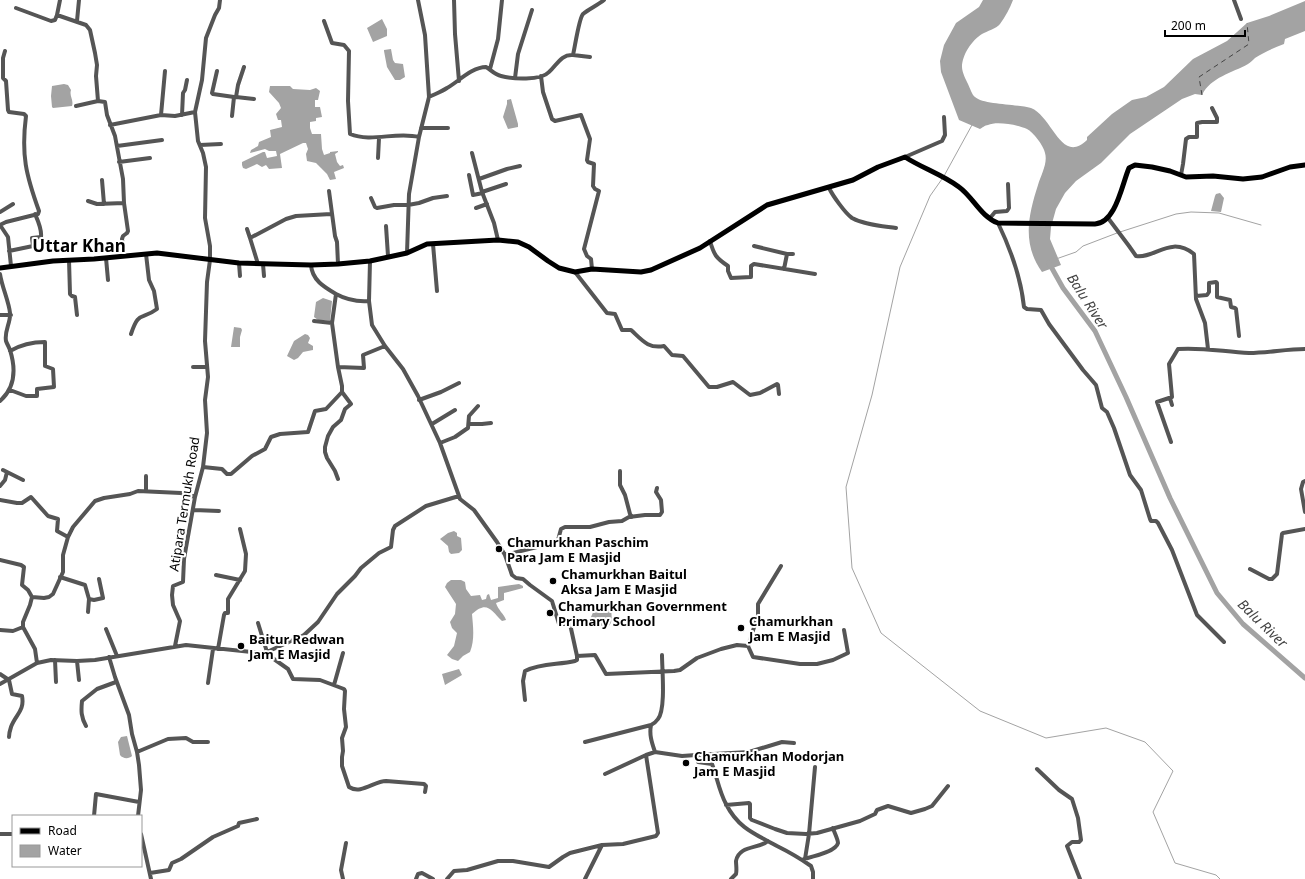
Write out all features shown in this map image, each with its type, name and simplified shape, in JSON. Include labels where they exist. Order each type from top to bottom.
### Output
[{"type":"main road","points":[[0,268],[69,260],[164,253],[239,263],[311,265],[338,264],[370,261],[407,253],[427,244],[498,240],[518,242],[559,268],[575,272],[592,269],[631,272],[651,270],[700,248],[767,205],[853,180],[878,167],[905,157],[957,186],[990,218],[998,223],[1103,223],[1108,218],[1117,203],[1131,166],[1152,167],[1186,177],[1205,175],[1242,179],[1256,178],[1290,167],[1305,165]]},
{"type":"street","points":[[16,8],[51,21],[55,20],[60,0]]},
{"type":"street","points":[[77,21],[79,0]]},
{"type":"street","points":[[110,125],[162,115],[175,116],[195,112],[202,80],[206,38],[219,8],[220,0]]},
{"type":"street","points":[[407,253],[408,205],[410,188],[421,128],[429,97],[425,35],[418,0]]},
{"type":"street","points":[[454,0],[459,81]]},
{"type":"street","points":[[490,69],[498,38],[502,0]]},
{"type":"street","points":[[573,55],[582,15],[604,0]]},
{"type":"street","points":[[1234,0],[1242,19]]},
{"type":"street","points":[[515,78],[518,54],[532,10]]},
{"type":"street","points":[[57,15],[86,25],[90,30],[97,66],[96,76],[98,102]]},
{"type":"street","points":[[324,21],[331,42],[334,44],[344,44],[348,51],[350,134],[379,138],[402,134],[419,138]]},
{"type":"street","points":[[5,51],[3,58],[2,78],[6,81],[9,112],[24,114],[26,116],[24,152],[28,178],[39,211],[38,214],[0,225],[8,237],[11,266]]},
{"type":"street","points":[[429,97],[459,81],[480,67],[486,66],[500,76],[515,78],[541,76],[549,73],[564,56],[573,55],[590,58]]},
{"type":"street","points":[[232,116],[235,97],[244,67]]},
{"type":"street","points":[[162,115],[165,71]]},
{"type":"street","points":[[217,71],[212,93],[254,99]]},
{"type":"street","points":[[541,76],[543,92],[552,119],[555,121],[581,115],[590,139],[587,160],[588,162],[594,164],[593,186],[599,191],[584,249],[587,256],[591,259],[592,269]]},
{"type":"street","points":[[182,115],[183,93],[187,80]]},
{"type":"street","points":[[76,106],[105,102],[106,115],[115,136],[123,180],[124,203],[128,231],[122,239],[124,256]]},
{"type":"street","points":[[1181,175],[1186,139],[1189,137],[1197,138],[1197,123],[1217,122],[1217,118],[1212,108]]},
{"type":"street","name":"Atipara Termukh Road","points":[[175,646],[180,621],[173,605],[173,586],[183,582],[184,559],[194,510],[195,497],[203,467],[207,433],[206,400],[208,377],[205,341],[210,246],[205,218],[206,167],[200,145],[195,112]]},
{"type":"street","points":[[905,157],[942,141],[945,135],[944,117]]},
{"type":"street","points":[[421,128],[448,128]]},
{"type":"street","points":[[378,158],[379,138]]},
{"type":"street","points":[[117,146],[162,140]]},
{"type":"street","points":[[200,145],[221,144]]},
{"type":"street","points":[[472,153],[482,193],[494,222],[498,240]]},
{"type":"street","points":[[119,162],[150,158]]},
{"type":"street","points":[[479,179],[520,166]]},
{"type":"street","points":[[469,174],[473,195],[506,184]]},
{"type":"street","points":[[102,180],[104,204]]},
{"type":"street","points":[[990,218],[996,212],[1007,210],[1009,208],[1008,184]]},
{"type":"street","points":[[829,188],[841,206],[852,217],[876,225],[896,228]]},
{"type":"street","points":[[329,191],[331,214],[337,242],[338,264]]},
{"type":"street","points":[[371,198],[375,207],[377,208],[394,205],[408,205],[447,196]]},
{"type":"street","points":[[88,201],[97,204],[124,203]]},
{"type":"street","points":[[0,212],[13,204]]},
{"type":"street","points":[[476,208],[487,204]]},
{"type":"street","points":[[9,251],[33,246],[32,238],[41,237],[39,224],[35,214]]},
{"type":"street","points":[[250,238],[286,219],[296,216],[331,214]]},
{"type":"street","points":[[1108,218],[1136,256],[1146,255],[1172,247],[1183,248],[1192,252],[1194,258],[1196,302],[1205,323],[1208,349]]},
{"type":"street","points":[[998,223],[1017,271],[1022,288],[1024,307],[1026,309],[1041,310],[1049,324],[1096,385],[1102,408],[1108,412],[1130,475],[1140,490],[1151,521],[1156,521],[1158,523],[1172,550],[1197,615],[1224,642]]},
{"type":"street","points":[[386,226],[388,256]]},
{"type":"street","points":[[247,229],[264,276]]},
{"type":"street","points":[[710,241],[716,257],[728,266],[728,271],[731,278],[751,277],[752,264],[815,274]]},
{"type":"street","points":[[434,244],[437,291]]},
{"type":"street","points":[[754,246],[787,254],[793,254]]},
{"type":"street","points":[[131,334],[135,322],[139,317],[157,309],[154,291],[149,280],[146,254]]},
{"type":"street","points":[[784,269],[787,254]]},
{"type":"street","points":[[106,258],[108,280]]},
{"type":"street","points":[[69,260],[70,294],[75,297],[78,315]]},
{"type":"street","points":[[370,261],[369,301],[372,325],[385,346],[403,369],[432,424],[460,499],[474,510],[498,542],[514,577],[523,579],[552,601],[559,624],[570,624],[577,660],[560,664],[539,666],[525,671],[523,681],[525,700]]},
{"type":"street","points":[[239,263],[240,276]]},
{"type":"street","points":[[311,265],[314,276],[325,287],[336,294],[351,301],[369,301]]},
{"type":"street","points":[[575,272],[607,313],[615,314],[622,330],[631,330],[642,341],[651,347],[664,346],[672,355],[683,356],[709,387],[717,387],[733,382],[750,395],[760,393],[777,384],[779,394]]},
{"type":"street","points":[[0,274],[10,315],[6,332],[6,341],[10,351],[14,377],[10,390],[0,402]]},
{"type":"street","points":[[1196,296],[1207,295],[1209,292],[1209,283],[1218,283],[1217,298],[1230,300],[1230,307],[1236,309],[1239,336]]},
{"type":"street","points":[[336,294],[332,323],[342,392],[351,404],[345,410],[341,420],[333,427],[328,436],[325,452],[338,479]]},
{"type":"street","points":[[0,315],[10,315]]},
{"type":"street","points":[[314,321],[332,323]]},
{"type":"street","points":[[10,351],[24,344],[45,342],[45,366],[53,369],[54,387],[37,388],[37,396],[30,396],[10,390]]},
{"type":"street","points":[[338,367],[364,368],[363,355],[385,346]]},
{"type":"street","points":[[1172,405],[1170,398],[1169,364],[1178,349],[1208,349],[1250,353],[1305,349]]},
{"type":"street","points":[[193,367],[206,367]]},
{"type":"street","points":[[419,400],[441,392],[459,383]]},
{"type":"street","points":[[203,467],[222,469],[227,474],[231,474],[252,456],[265,449],[271,437],[280,434],[308,432],[314,411],[326,409],[342,392]]},
{"type":"street","points":[[1170,398],[1157,402],[1171,442]]},
{"type":"street","points":[[440,443],[462,433],[468,428],[470,416],[478,406]]},
{"type":"street","points":[[432,424],[455,410]]},
{"type":"street","points":[[468,424],[491,423]]},
{"type":"street","points":[[0,486],[5,480],[5,471],[23,480]]},
{"type":"street","points":[[620,472],[620,485],[632,517]]},
{"type":"street","points":[[146,476],[146,491]]},
{"type":"street","points":[[1305,481],[1303,482],[1301,489],[1305,512]]},
{"type":"street","points":[[505,555],[537,547],[547,542],[556,542],[561,530],[565,527],[590,527],[609,522],[622,521],[632,517],[662,514],[661,500],[656,492],[657,488]]},
{"type":"street","points":[[0,560],[22,565],[24,567],[22,585],[32,596],[49,598],[53,594],[63,572],[63,555],[68,537],[74,527],[95,501],[138,491],[181,493],[195,497]]},
{"type":"street","points":[[0,684],[38,662],[55,660],[77,661],[186,645],[213,649],[261,653],[266,652],[304,635],[318,622],[337,594],[361,568],[378,553],[391,547],[393,530],[395,526],[426,506],[459,496]]},
{"type":"street","points":[[0,500],[22,503],[31,497],[48,516],[58,519],[57,531],[68,537]]},
{"type":"street","points":[[194,510],[219,511]]},
{"type":"street","points":[[218,649],[224,616],[228,613],[228,600],[245,571],[246,554],[240,529]]},
{"type":"street","points":[[1250,569],[1269,578],[1274,578],[1277,574],[1282,534],[1305,530]]},
{"type":"street","points":[[781,566],[758,604],[758,615],[748,646],[752,657],[800,664],[816,664],[833,660],[848,653],[844,630]]},
{"type":"street","points":[[216,575],[240,580]]},
{"type":"street","points":[[60,577],[86,586],[88,612]]},
{"type":"street","points":[[88,599],[94,600],[103,598],[99,579]]},
{"type":"street","points":[[32,596],[23,622],[23,627],[35,649],[38,662]]},
{"type":"street","points":[[258,623],[266,652],[288,669],[293,678],[320,680],[344,689],[346,727],[342,738],[342,766],[349,787],[352,789],[362,789],[382,781],[386,781],[424,784],[426,786],[425,792]]},
{"type":"street","points":[[0,630],[13,631],[23,627]]},
{"type":"street","points":[[106,629],[117,656]]},
{"type":"street","points":[[577,656],[595,655],[606,674],[663,671],[680,670],[702,656],[729,646],[748,646]]},
{"type":"street","points":[[208,683],[213,649]]},
{"type":"street","points":[[334,685],[343,653]]},
{"type":"street","points":[[585,742],[651,725],[659,719],[664,690],[662,655]]},
{"type":"street","points":[[109,657],[116,682],[129,715],[137,752],[140,777],[138,815]]},
{"type":"street","points":[[55,660],[56,682]]},
{"type":"street","points":[[77,661],[79,680]]},
{"type":"street","points":[[0,674],[9,680],[12,694],[22,696],[23,701],[18,717],[11,725],[9,737]]},
{"type":"street","points":[[86,726],[82,718],[82,701],[96,689],[116,682]]},
{"type":"street","points":[[651,725],[651,739],[656,752]]},
{"type":"street","points":[[137,752],[168,739],[186,738],[192,742],[208,742]]},
{"type":"street","points":[[605,774],[646,755],[656,752],[682,756],[707,753],[730,754],[749,752],[782,742],[794,743]]},
{"type":"street","points":[[447,879],[454,871],[467,870],[498,861],[513,861],[549,867],[570,853],[602,845],[623,844],[657,835],[646,755]]},
{"type":"street","points":[[696,755],[698,762],[713,764],[721,794],[726,805],[742,826],[803,859],[811,866],[813,879]]},
{"type":"street","points":[[803,859],[809,834],[814,767]]},
{"type":"street","points":[[1038,769],[1059,790],[1072,800],[1078,818],[1081,840],[1079,842],[1072,842],[1067,846],[1080,879]]},
{"type":"street","points":[[726,805],[748,803],[750,804],[750,818],[752,820],[787,833],[809,834],[860,821],[874,814],[877,810],[888,806],[911,813],[925,809],[932,806],[948,786]]},
{"type":"street","points":[[94,815],[96,794],[139,802]]},
{"type":"street","points":[[150,873],[169,870],[172,863],[181,860],[213,837],[238,826],[239,823],[258,819]]},
{"type":"street","points":[[803,859],[827,852],[837,845],[838,842],[833,828]]},
{"type":"street","points":[[0,834],[12,834]]},
{"type":"street","points":[[142,838],[151,879]]},
{"type":"street","points":[[731,879],[736,874],[736,861],[740,854],[746,849],[764,844],[768,841]]},
{"type":"street","points":[[343,879],[341,870],[346,844]]},
{"type":"street","points":[[585,879],[602,845]]},
{"type":"street","points":[[416,879],[418,874],[422,873],[433,879]]},
{"type":"water","points":[[983,0],[1013,0],[1000,24],[978,37],[971,44],[962,62],[964,76],[973,95],[979,100],[986,102],[1031,108],[1039,113],[1058,137],[1070,147],[1078,146],[1087,140],[1087,137],[1112,114],[1132,100],[1146,97],[1164,87],[1193,59],[1227,41],[1247,23],[1269,16],[1305,1],[1305,31],[1285,39],[1284,44],[1262,54],[1248,64],[1222,76],[1211,84],[1202,95],[1195,94],[1182,99],[1130,134],[1101,163],[1076,181],[1065,193],[1056,209],[1051,227],[1050,239],[1061,265],[1042,272],[1032,251],[1029,240],[1029,230],[1032,208],[1046,161],[1043,147],[1027,129],[997,123],[986,125],[980,129],[959,120],[941,72],[940,61],[944,45],[956,23],[979,7]]},
{"type":"water","points":[[382,19],[387,29],[387,36],[373,42],[367,28]]},
{"type":"water","points":[[391,49],[395,63],[403,64],[405,77],[400,80],[395,80],[387,67],[384,50]]},
{"type":"water","points":[[64,84],[68,85],[71,90],[72,106],[53,108],[51,96],[52,86]]},
{"type":"water","points":[[270,86],[290,86],[293,89],[310,90],[316,88],[320,91],[318,100],[315,100],[315,107],[320,107],[322,117],[316,118],[316,121],[310,122],[310,128],[312,134],[321,134],[324,155],[330,152],[338,151],[335,154],[337,162],[340,166],[343,165],[344,168],[334,172],[336,179],[330,180],[327,174],[316,163],[307,161],[306,154],[308,149],[306,143],[280,154],[282,168],[269,169],[266,165],[262,167],[257,164],[246,169],[243,168],[242,162],[263,152],[265,152],[267,158],[277,156],[276,151],[269,151],[265,149],[250,153],[251,150],[258,146],[259,142],[271,137],[270,130],[282,127],[281,120],[278,120],[276,114],[281,108],[279,103],[269,92]]},
{"type":"water","points":[[511,99],[518,127],[508,129],[503,117],[507,100]]},
{"type":"water","points":[[1220,193],[1224,198],[1221,212],[1211,211],[1216,194]]},
{"type":"water","points":[[323,298],[332,301],[330,321],[318,320],[314,317],[316,302]]},
{"type":"water","points":[[234,327],[241,328],[242,330],[240,347],[231,347]]},
{"type":"water","points":[[305,334],[310,338],[308,343],[313,346],[313,350],[303,352],[294,360],[287,356],[294,341]]},
{"type":"water","points":[[454,531],[457,533],[457,536],[461,538],[462,550],[459,553],[451,554],[448,546],[440,539],[448,533]]},
{"type":"water","points":[[451,580],[461,580],[465,582],[466,589],[471,596],[480,595],[482,600],[486,599],[487,595],[489,594],[491,600],[498,598],[498,587],[519,584],[523,586],[523,588],[504,593],[504,600],[496,603],[506,620],[502,621],[492,610],[485,607],[472,614],[472,647],[470,652],[458,661],[447,655],[454,646],[457,633],[452,628],[450,622],[455,614],[456,604],[445,587]]},
{"type":"water","points":[[599,607],[611,610],[611,623],[606,628],[599,626],[591,617],[595,608]]},
{"type":"water","points":[[459,669],[462,675],[445,685],[442,674]]},
{"type":"water","points":[[127,736],[132,756],[129,758],[120,755],[118,742],[121,737]]},
{"type":"waterway","points":[[944,176],[972,125]]},
{"type":"waterway","points":[[942,179],[930,196],[900,267],[872,395],[846,487],[852,568],[881,633],[980,711],[1046,738],[1106,728],[1145,742],[1173,771],[1153,812],[1175,863],[1216,875],[1220,879]]},
{"type":"waterway","points":[[1120,232],[1176,214],[1191,212],[1219,213],[1261,225]]},
{"type":"waterway","points":[[1056,259],[1076,252],[1083,246],[1117,233]]},
{"type":"waterway","name":"Balu River","points":[[1049,263],[1063,288],[1095,331],[1126,397],[1170,498],[1217,593],[1243,624],[1305,678]]},
{"type":"ferry route","points":[[1202,95],[1199,77],[1249,44],[1247,23]]},
{"type":"place","name":"Chamurkhan Paschim Para Jam E Masjid","points":[[499,549]]},
{"type":"place","name":"Chamurkhan Baitul Aksa Jam E Masjid","points":[[553,581]]},
{"type":"place","name":"Chamurkhan Government Primary School","points":[[550,613]]},
{"type":"place","name":"Chamurkhan Jam E Masjid","points":[[741,628]]},
{"type":"place","name":"Baitur Redwan Jam E Masjid","points":[[241,646]]},
{"type":"place","name":"Chamurkhan Modorjan Jam E Masjid","points":[[686,763]]},
{"type":"district","name":"Uttar Khan","points":[[79,245]]}]
